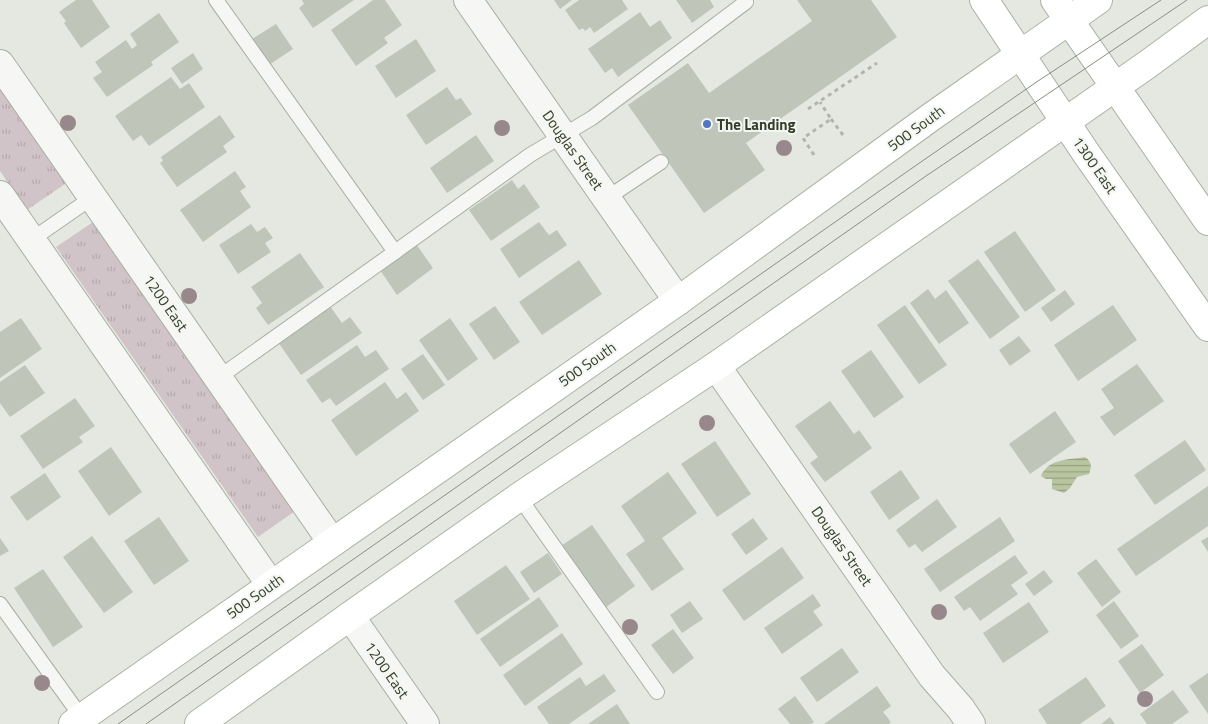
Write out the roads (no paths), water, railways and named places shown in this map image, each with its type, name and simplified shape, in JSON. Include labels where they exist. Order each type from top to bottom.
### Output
[{"type":"main road","name":"1300 East","points":[[984,0],[1065,122],[1208,327]]},
{"type":"main road","name":"500 South","points":[[77,721],[678,301],[1021,54],[1062,10],[1098,0]]},
{"type":"main road","points":[[1062,10],[1208,221]]},
{"type":"main road","points":[[199,724],[520,497],[716,366],[1208,20]]},
{"type":"street","name":"Douglas Street","points":[[468,0],[678,301]]},
{"type":"street","name":"1200 East","points":[[0,64],[332,542]]},
{"type":"street","points":[[0,195],[271,585]]},
{"type":"street","name":"Douglas Street","points":[[716,366],[932,676],[971,724]]},
{"type":"street","name":"1200 East","points":[[350,616],[426,724]]},
{"type":"lane","points":[[216,0],[395,252]]},
{"type":"lane","points":[[218,378],[530,155],[600,112],[746,2],[745,0]]},
{"type":"lane","points":[[606,198],[661,162]]},
{"type":"lane","points":[[31,240],[93,198]]},
{"type":"lane","points":[[520,497],[658,692]]},
{"type":"lane","points":[[0,604],[77,721]]},
{"type":"tram line","points":[[118,724],[918,164],[1038,81],[1161,0]]},
{"type":"tram line","points":[[146,724],[926,176],[1187,0]]},
{"type":"place","name":"The Landing","points":[[707,124]]}]
